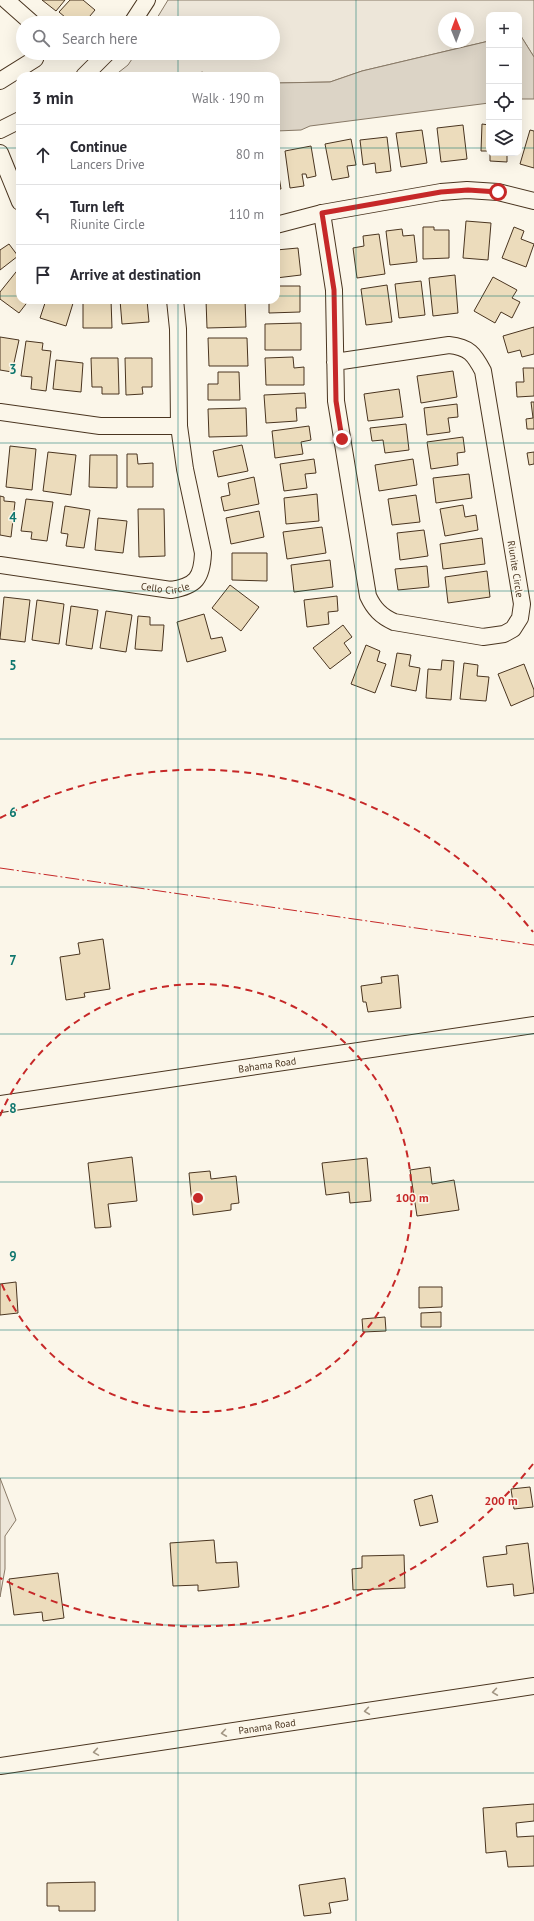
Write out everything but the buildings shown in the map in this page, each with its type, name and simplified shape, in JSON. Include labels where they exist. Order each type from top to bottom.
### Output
[{"type":"street","points":[[6,0],[24,16]]},
{"type":"street","points":[[137,16],[147,0]]},
{"type":"street","points":[[0,81],[33,60]]},
{"type":"street","points":[[88,72],[100,60]]},
{"type":"street","points":[[0,130],[16,122]]},
{"type":"street","points":[[0,153],[16,192]]},
{"type":"street","points":[[280,224],[322,213],[441,192],[468,190],[498,192],[534,201]]},
{"type":"street","name":"Riunite Circle","points":[[322,213],[334,290],[335,362],[336,401],[368,596],[374,608],[384,618],[394,622],[483,637],[504,634],[513,629],[520,618],[522,604],[483,371],[476,358],[464,346],[449,344],[335,362]]},
{"type":"street","name":"Cello Circle","points":[[0,565],[171,590],[183,588],[194,583],[200,576],[203,566],[203,553],[185,468],[179,426],[178,329],[175,304]]},
{"type":"street","points":[[0,412],[100,426],[179,426]]},
{"type":"street","name":"Bahama Road","points":[[0,1104],[534,1025]]},
{"type":"street","name":"Panama Road","points":[[0,1766],[534,1686]]},
{"type":"shaded area","points":[[168,0],[534,0],[534,57],[522,38],[522,12],[486,12],[486,42],[474,45],[474,12],[438,12],[438,48],[459,48],[362,71],[330,82],[280,83],[280,72],[119,72],[128,65],[131,60],[280,60],[280,16],[158,16]]},
{"type":"shaded area","points":[[522,38],[534,57],[534,99],[522,99]]},
{"type":"shaded area","points":[[486,42],[486,103],[310,126],[301,130],[280,131],[280,83],[330,82],[362,71],[459,48],[474,48],[474,45]]},
{"type":"shaded area","points":[[0,1478],[16,1520],[5,1536],[5,1569],[0,1597]]},
{"type":"power","points":[[0,868],[534,945]]},
{"type":"route","points":[[342,439],[336,401],[334,290],[322,213],[441,192],[468,190],[498,192]]}]
